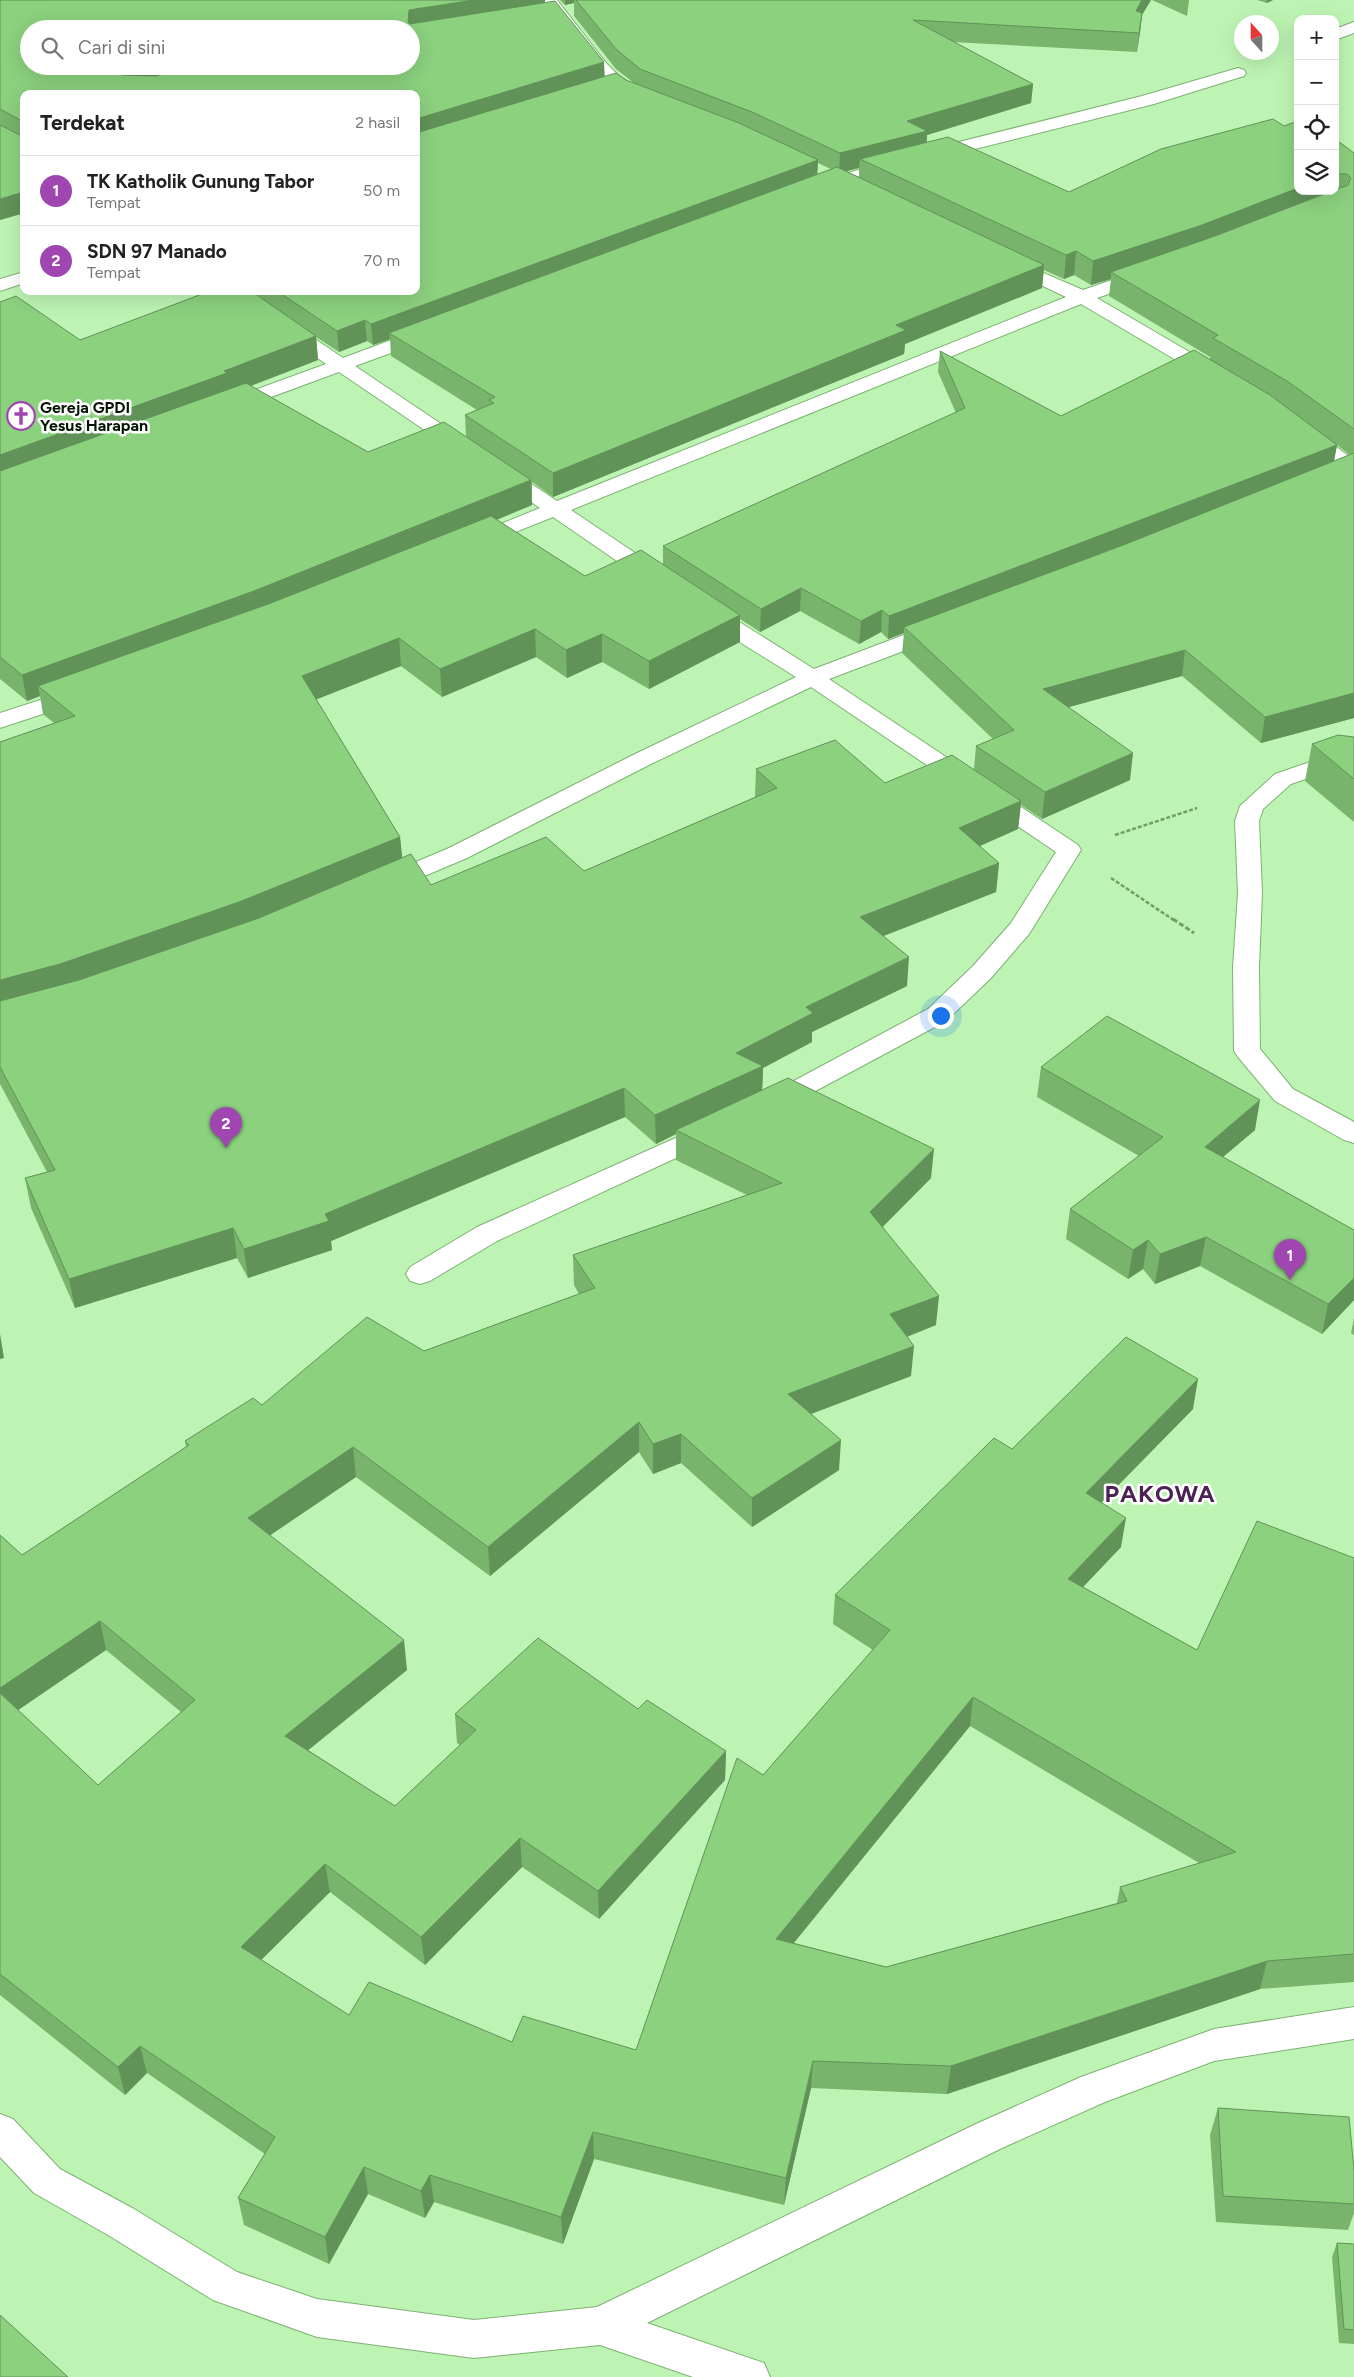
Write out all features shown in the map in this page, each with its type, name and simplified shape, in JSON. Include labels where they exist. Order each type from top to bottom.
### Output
[{"type":"street","points":[[551,9],[580,9]]},
{"type":"street","points":[[551,9],[618,84],[654,102]]},
{"type":"street","points":[[1339,35],[1354,28]]},
{"type":"street","points":[[1339,39],[1354,45]]},
{"type":"street","points":[[800,195],[835,181],[1148,100],[1238,74]]},
{"type":"street","points":[[599,90],[618,84]]},
{"type":"street","points":[[811,169],[862,193]]},
{"type":"street","points":[[994,256],[1082,297],[1233,386]]},
{"type":"street","points":[[457,549],[1082,297],[1162,269]]},
{"type":"street","points":[[0,285],[20,278]]},
{"type":"street","points":[[237,295],[682,595],[812,678],[1069,850],[1020,928],[982,972],[937,1015],[876,1049],[737,1119],[487,1234],[420,1274]]},
{"type":"street","points":[[212,412],[443,328]]},
{"type":"street","points":[[1290,422],[1348,470]]},
{"type":"street","points":[[369,890],[458,853],[641,760],[812,678],[958,622]]},
{"type":"street","points":[[0,721],[94,688]]},
{"type":"street","points":[[1354,754],[1283,778],[1252,806],[1247,821],[1250,893],[1246,967],[1247,1051],[1284,1095],[1354,1134]]},
{"type":"street","points":[[0,2131],[47,2181],[121,2222],[227,2287],[317,2318],[474,2339],[600,2326],[989,2136],[1094,2090],[1214,2045],[1354,2023]]},
{"type":"street","points":[[600,2326],[750,2377]]},
{"type":"path","points":[[1069,850],[1200,807]]},
{"type":"path","points":[[1069,850],[1246,967]]},
{"type":"building","points":[[0,0],[474,0],[409,10],[408,20],[20,20],[20,75],[420,75],[420,22],[555,1],[604,62],[420,118],[420,90],[20,90],[20,120],[0,109]]},
{"type":"building","points":[[576,0],[1142,0],[1136,11],[1142,13],[1139,33],[913,20],[1033,84],[907,121],[927,131],[840,153],[752,112],[640,69],[616,49]]},
{"type":"building","points":[[616,73],[626,80],[739,123],[818,160],[371,324],[365,320],[337,331],[283,295],[420,295],[420,132]]},
{"type":"building","points":[[1273,119],[1284,126],[1294,122],[1294,190],[1202,225],[1093,261],[1076,251],[1066,255],[860,159],[948,137],[1069,192],[1161,149]]},
{"type":"building","points":[[0,125],[20,135],[20,193],[0,199]]},
{"type":"building","points":[[1339,142],[1354,153],[1354,429],[1287,381],[1213,338],[1218,335],[1111,272],[1215,236],[1322,195],[1339,195],[1339,188],[1348,185],[1351,178],[1347,174],[1339,174]]},
{"type":"building","points":[[837,167],[1044,265],[896,325],[906,330],[553,473],[465,415],[494,403],[489,400],[495,397],[389,333]]},
{"type":"building","points":[[199,295],[257,295],[316,336],[224,371],[227,373],[0,455],[0,302],[16,296],[80,340]]},
{"type":"building","points":[[1194,350],[1270,395],[1337,445],[889,616],[882,610],[861,621],[801,588],[761,609],[663,546],[965,408],[940,351],[1061,416]]},
{"type":"building","points":[[246,383],[368,452],[444,422],[531,480],[254,591],[22,675],[0,657],[0,471]]},
{"type":"building","points":[[1354,453],[1354,693],[1265,717],[1185,650],[1043,689],[1133,753],[1045,792],[976,746],[1014,730],[904,627],[1126,544]]},
{"type":"building","points":[[491,516],[585,576],[641,550],[740,615],[649,661],[602,634],[566,650],[535,629],[440,669],[399,638],[302,676],[400,837],[239,902],[60,964],[0,980],[0,742],[75,716],[38,686],[271,603]]},
{"type":"building","points":[[1338,735],[1354,737],[1354,779],[1312,744]]},
{"type":"building","points":[[835,740],[885,783],[952,755],[1021,801],[959,828],[999,863],[860,917],[909,957],[806,1007],[813,1013],[736,1053],[763,1066],[655,1115],[624,1088],[325,1214],[329,1221],[244,1249],[233,1228],[69,1279],[25,1178],[55,1170],[0,1067],[0,1001],[79,980],[259,918],[411,854],[431,885],[546,837],[584,871],[777,788],[756,769]]},
{"type":"building","points":[[1107,1016],[1260,1100],[1205,1147],[1354,1230],[1354,1278],[1328,1304],[1206,1237],[1160,1254],[1148,1240],[1133,1250],[1070,1209],[1163,1137],[1041,1067]]},
{"type":"building","points":[[788,1078],[934,1149],[870,1212],[939,1296],[890,1314],[914,1346],[788,1394],[841,1440],[752,1498],[681,1434],[653,1444],[639,1422],[488,1547],[353,1447],[248,1518],[404,1640],[285,1736],[395,1806],[476,1730],[455,1714],[538,1638],[638,1709],[647,1700],[726,1751],[598,1891],[520,1838],[421,1937],[325,1864],[241,1947],[349,2015],[369,1982],[512,2042],[523,2016],[636,2050],[737,1758],[763,1775],[890,1630],[835,1595],[994,1438],[1012,1449],[1126,1337],[1198,1379],[1086,1493],[1126,1518],[1068,1579],[1197,1650],[1257,1521],[1354,1558],[1354,1954],[1267,1961],[951,2066],[813,2061],[786,2178],[593,2132],[561,2217],[430,2175],[421,2191],[364,2167],[325,2237],[238,2198],[275,2137],[140,2046],[118,2067],[0,1974],[0,1693],[98,1785],[195,1700],[100,1621],[0,1688],[0,1535],[22,1555],[189,1445],[185,1441],[253,1398],[262,1405],[367,1317],[424,1351],[595,1288],[573,1255],[782,1183],[676,1130]],"holes":[[[973,1697],[1236,1852],[1120,1887],[1127,1901],[886,1967],[776,1939]]]},
{"type":"building","points":[[1218,2108],[1349,2117],[1354,2170],[1354,2204],[1223,2196]]},
{"type":"building","points":[[1337,2243],[1354,2244],[1354,2330],[1344,2329]]},
{"type":"building","points":[[0,2315],[68,2377],[0,2377]]},
{"type":"place","name":"Gereja GPDI Yesus Harapan","points":[[21,416]]},
{"type":"place","name":"SDN 97 Manado","points":[[226,1148]]},
{"type":"place","name":"TK Katholik Gunung Tabor","points":[[1290,1280]]},
{"type":"district","name":"PAKOWA","points":[[1160,1494]]}]
